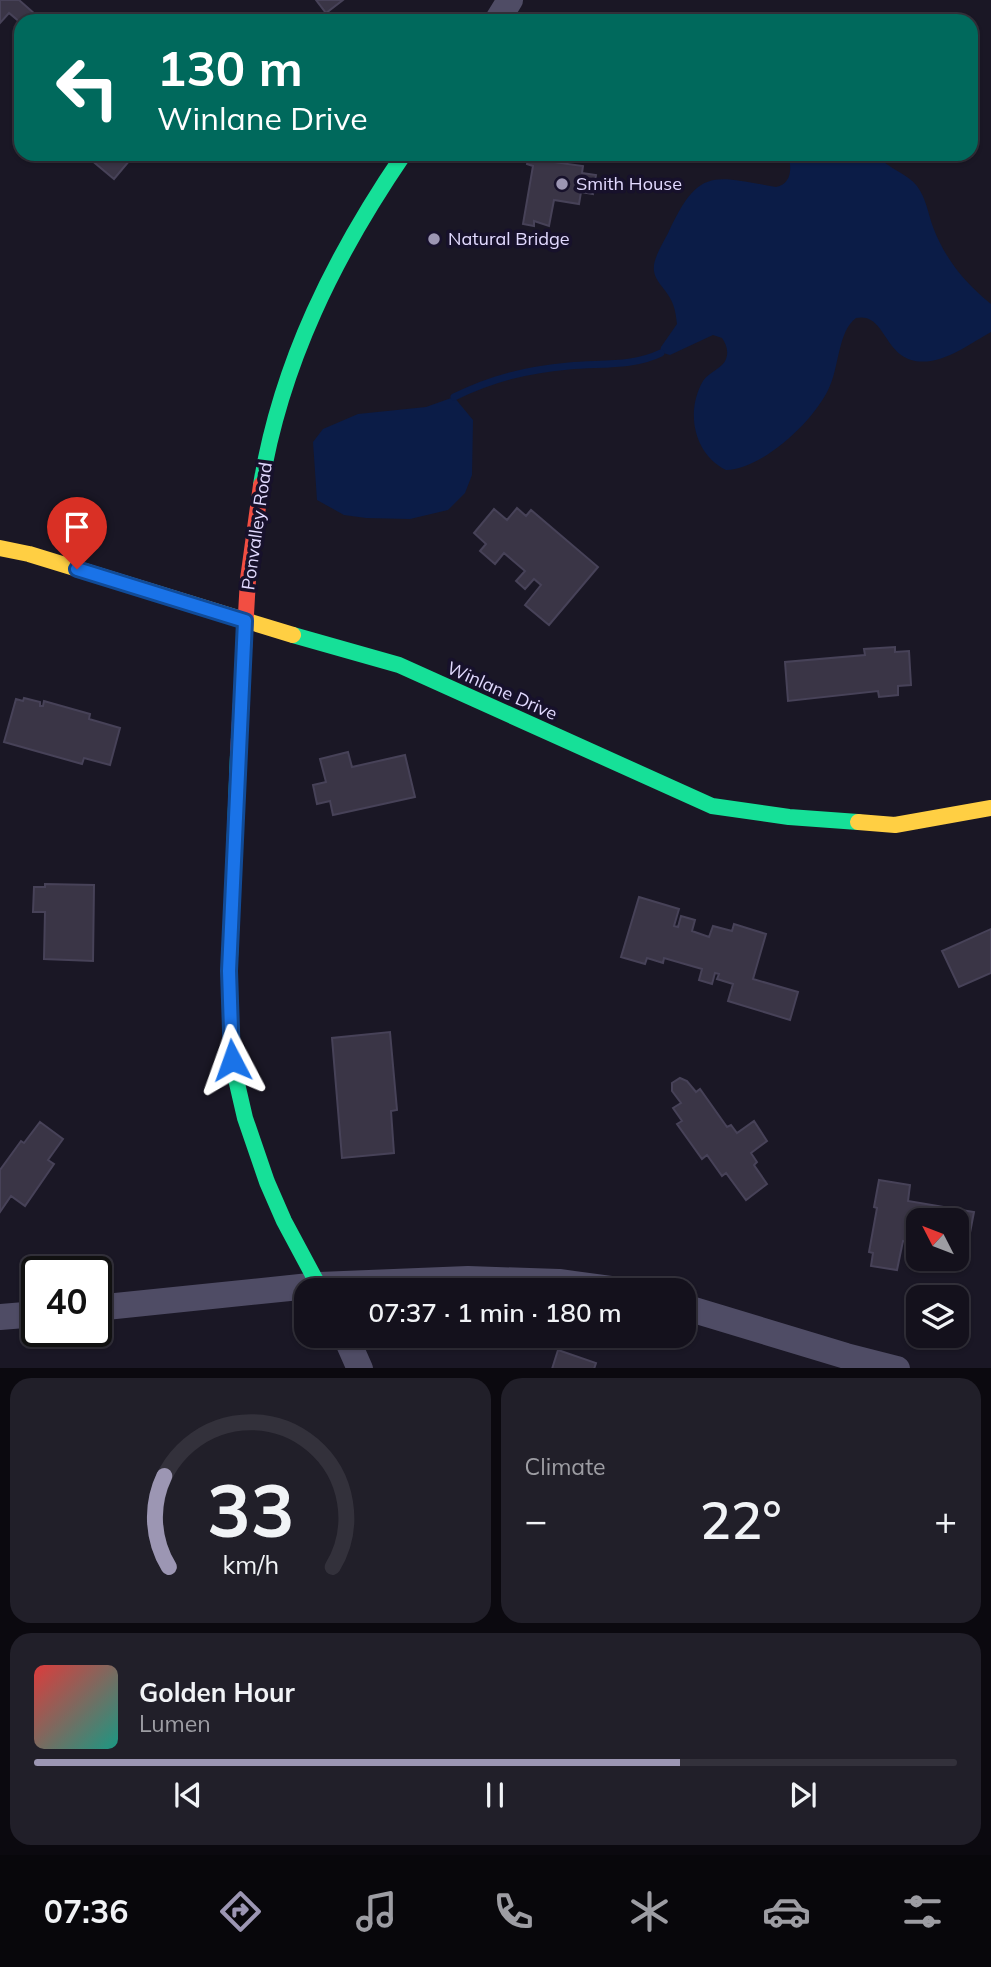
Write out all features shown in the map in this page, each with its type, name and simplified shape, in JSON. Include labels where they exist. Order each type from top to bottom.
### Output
[{"type":"street","name":"Ponvalley Road","points":[[315,1278],[278,1209],[236,1085],[232,1060],[230,936],[245,621],[267,453],[299,344],[342,250],[399,161]]},
{"type":"street","name":"Winlane Drive","points":[[0,548],[29,554],[245,621],[399,665],[712,806],[789,817],[895,825],[991,808]]},
{"type":"street","points":[[112,1306],[294,1289]]},
{"type":"street","points":[[696,1311],[846,1356],[897,1368]]},
{"type":"street","points":[[0,1317],[21,1315]]},
{"type":"street","points":[[351,1348],[360,1368]]},
{"type":"water","points":[[789,161],[883,161],[913,182],[923,196],[938,239],[950,260],[964,279],[991,304],[991,332],[946,357],[915,361],[894,349],[875,323],[867,318],[856,318],[842,341],[829,388],[812,415],[771,452],[740,468],[726,470],[706,454],[700,443],[694,406],[703,381],[726,359],[726,345],[722,338],[713,335],[670,355],[660,352],[677,324],[672,301],[655,275],[655,261],[680,210],[699,186],[722,179],[776,187],[788,179]]},
{"type":"water","points":[[454,397],[473,420],[472,475],[465,493],[448,510],[410,519],[366,518],[344,515],[317,500],[313,442],[323,429],[358,414],[426,407]]},
{"type":"building","points":[[0,0],[19,0],[35,14],[14,14],[14,17],[9,13],[0,23]]},
{"type":"building","points":[[316,0],[343,0],[326,13]]},
{"type":"building","points":[[92,161],[129,161],[114,179]]},
{"type":"building","name":"Smith House","points":[[528,161],[553,161],[583,166],[582,173],[596,175],[593,194],[581,192],[579,204],[554,200],[549,226],[534,221],[534,226],[523,224],[533,166],[527,164]]},
{"type":"building","points":[[517,508],[526,516],[531,510],[598,567],[549,625],[525,605],[541,585],[534,579],[525,589],[516,581],[525,571],[504,553],[495,564],[480,551],[486,544],[474,533],[494,509],[507,520]]},
{"type":"building","points":[[895,647],[895,652],[909,651],[911,685],[898,686],[898,695],[879,697],[878,691],[788,701],[785,662],[865,655],[864,649]]},
{"type":"building","points":[[24,698],[40,702],[40,706],[43,706],[44,701],[90,714],[89,719],[120,728],[110,765],[84,758],[82,764],[4,742],[16,699],[23,701]]},
{"type":"building","points":[[348,752],[352,767],[405,755],[415,797],[333,815],[330,801],[317,804],[313,785],[326,782],[320,759]]},
{"type":"building","points":[[45,884],[94,885],[93,961],[44,959],[45,912],[33,912],[34,887],[45,887]]},
{"type":"building","points":[[639,897],[679,909],[674,926],[678,927],[681,916],[695,920],[692,931],[709,937],[713,926],[732,931],[734,924],[766,934],[753,979],[798,992],[790,1020],[728,1001],[733,984],[717,979],[719,974],[715,973],[712,984],[699,980],[702,969],[664,958],[663,963],[647,958],[645,964],[621,957]]},
{"type":"building","points":[[991,929],[991,973],[959,987],[942,951]]},
{"type":"building","points":[[390,1032],[397,1110],[391,1111],[394,1153],[342,1158],[332,1038]]},
{"type":"building","points":[[680,1078],[687,1081],[696,1092],[700,1089],[727,1127],[731,1125],[737,1133],[754,1121],[767,1141],[751,1153],[757,1162],[754,1165],[767,1184],[746,1200],[726,1173],[722,1176],[707,1155],[702,1159],[677,1124],[682,1121],[673,1108],[681,1103],[672,1091],[672,1083]]},
{"type":"building","points":[[40,1122],[63,1139],[48,1160],[54,1164],[25,1206],[11,1196],[0,1212],[0,1170],[21,1141],[24,1143]]},
{"type":"building","points":[[879,1180],[910,1185],[908,1201],[950,1208],[906,1208],[906,1242],[903,1241],[897,1270],[871,1266],[873,1253],[869,1252],[877,1208],[874,1207]]},
{"type":"building","points":[[970,1211],[974,1212],[970,1233]]},
{"type":"building","points":[[558,1350],[596,1363],[594,1368],[552,1368]]},
{"type":"waterway","points":[[454,397],[496,380],[538,370],[639,361],[661,353]]},
{"type":"traffic: fast","points":[[261,485],[282,396],[314,312],[355,231],[399,161]]},
{"type":"traffic: fast","points":[[293,635],[399,665],[712,806],[789,817],[858,822]]},
{"type":"traffic: fast","points":[[238,755],[229,983],[233,1066],[245,1118],[267,1182],[315,1278]]},
{"type":"traffic: slow","points":[[0,548],[29,554],[293,635]]},
{"type":"traffic: slow","points":[[858,822],[895,825],[991,808]]},
{"type":"traffic: jam","points":[[238,755],[248,579],[261,485]]},
{"type":"place","name":"Smith House","points":[[562,184]]},
{"type":"place","name":"Natural Bridge","points":[[434,239]]},
{"type":"route","points":[[77,569],[245,621],[229,971],[232,1060]]}]
